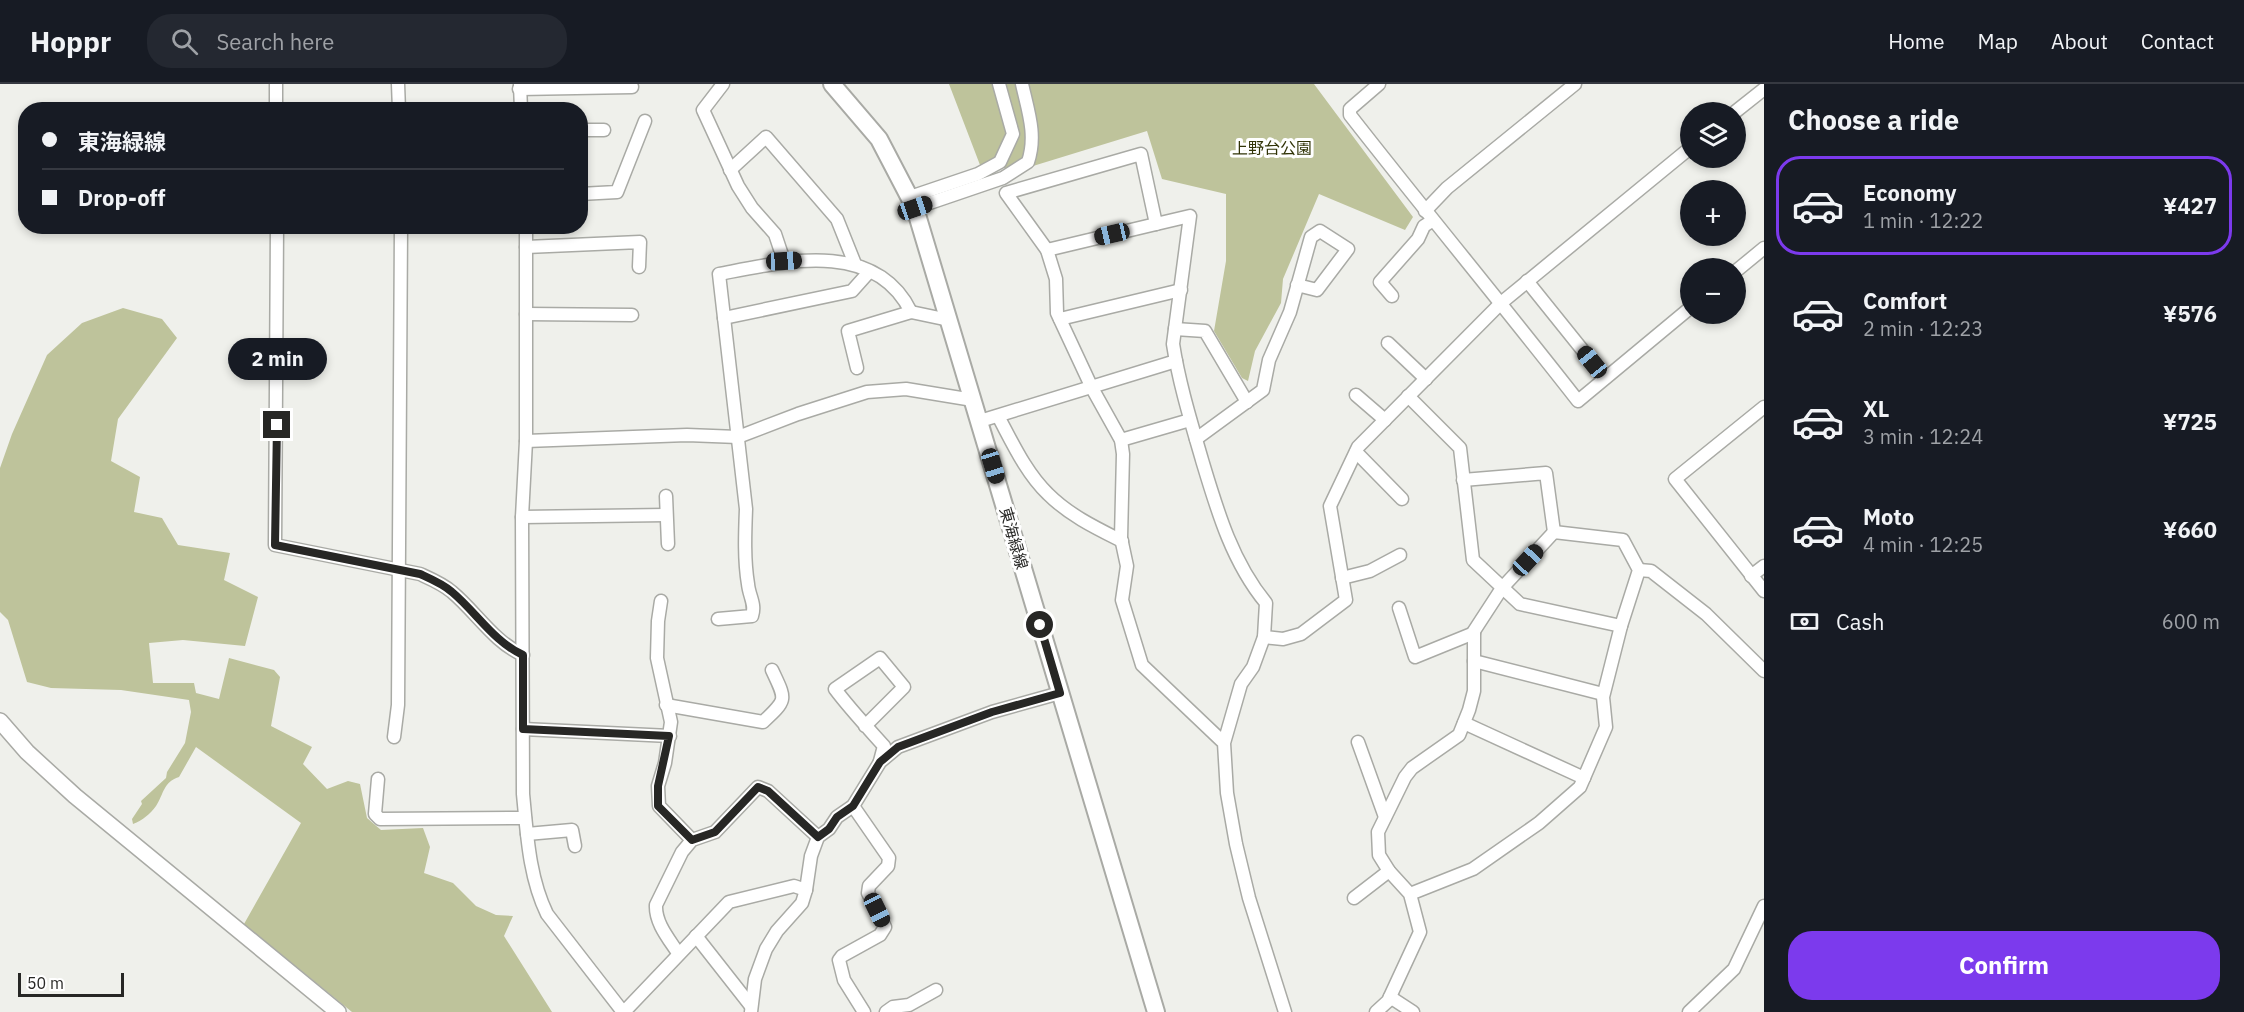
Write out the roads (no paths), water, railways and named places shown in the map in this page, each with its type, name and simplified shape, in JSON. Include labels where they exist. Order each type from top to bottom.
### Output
[{"type":"main road","name":"東海緑線","points":[[832,84],[879,139],[912,202],[980,421],[1156,1012]]},
{"type":"street","points":[[276,84],[276,102]]},
{"type":"street","points":[[398,84],[399,102]]},
{"type":"street","points":[[723,84],[703,110],[730,170],[752,208],[775,234],[784,261]]},
{"type":"street","points":[[912,202],[978,174],[1000,162],[1013,134],[999,84]]},
{"type":"street","points":[[912,202],[1004,178],[1028,162],[1033,147],[1033,130],[1022,84]]},
{"type":"street","points":[[1379,84],[1350,109],[1350,115],[1578,401],[1680,316]]},
{"type":"street","points":[[1392,296],[1380,282],[1418,239],[1429,216],[1447,188],[1575,84]]},
{"type":"street","points":[[521,102],[520,87],[632,87]]},
{"type":"street","points":[[1746,103],[1764,88]]},
{"type":"street","points":[[588,194],[617,192],[645,120]]},
{"type":"street","points":[[588,130],[604,130]]},
{"type":"street","points":[[730,170],[766,137],[837,219],[855,264]]},
{"type":"street","points":[[1156,224],[1141,154],[1006,193],[1047,250],[1056,279],[1057,313],[1092,388],[1121,440],[1123,454],[1122,541],[1127,566],[1122,600],[1142,665],[1224,743]]},
{"type":"street","points":[[1264,637],[1283,639],[1301,634],[1346,600],[1330,506],[1358,447],[1501,303],[1680,156]]},
{"type":"street","points":[[1047,250],[1190,216],[1173,344],[1190,420],[1221,522],[1252,586],[1266,603],[1264,637],[1253,667],[1241,684],[1224,743],[1227,793],[1236,844],[1249,898],[1285,1012]]},
{"type":"street","points":[[1196,439],[1263,390],[1269,360],[1290,312],[1297,285],[1311,237],[1320,231],[1348,249],[1317,290],[1297,285]]},
{"type":"street","points":[[276,234],[275,545],[420,574],[454,593],[506,645],[523,655]]},
{"type":"street","points":[[394,736],[398,705],[401,234]]},
{"type":"street","points":[[526,234],[526,441],[522,517],[523,729],[525,818],[540,899],[547,914],[623,1012],[729,902],[794,886],[806,890]]},
{"type":"street","points":[[526,247],[640,242],[639,267]]},
{"type":"street","points":[[1746,263],[1764,248]]},
{"type":"street","points":[[718,619],[752,616],[755,609],[748,585],[745,540],[746,509],[719,274],[784,261],[823,260],[855,264],[887,281],[905,299],[911,312]]},
{"type":"street","points":[[724,318],[852,291],[869,272]]},
{"type":"street","points":[[1527,281],[1605,378]]},
{"type":"street","points":[[1060,319],[1180,290]]},
{"type":"street","points":[[857,368],[848,331],[911,312],[949,320]]},
{"type":"street","points":[[526,314],[632,315]]},
{"type":"street","points":[[1175,329],[1206,331],[1247,402]]},
{"type":"street","points":[[1388,343],[1426,379]]},
{"type":"street","points":[[980,421],[1176,362]]},
{"type":"street","points":[[526,441],[687,435],[738,436],[867,392],[906,389],[973,399]]},
{"type":"street","points":[[1356,395],[1384,420]]},
{"type":"street","points":[[1408,396],[1460,448],[1473,560],[1520,604],[1621,627]]},
{"type":"street","points":[[1764,407],[1675,479],[1764,591]]},
{"type":"street","points":[[998,416],[1024,464],[1047,494],[1086,523],[1122,541]]},
{"type":"street","points":[[1121,440],[1190,420]]},
{"type":"street","points":[[1356,452],[1402,499]]},
{"type":"street","points":[[1463,480],[1546,473],[1554,531]]},
{"type":"street","points":[[666,496],[668,544]]},
{"type":"street","points":[[522,517],[666,515]]},
{"type":"street","points":[[1410,894],[1473,868],[1539,823],[1580,787],[1606,727],[1603,694],[1621,627],[1640,570],[1623,540],[1554,531]]},
{"type":"street","points":[[1376,1012],[1388,1001],[1420,932],[1410,894],[1389,871],[1379,855],[1378,832],[1405,777],[1412,768],[1459,735],[1474,691],[1474,633],[1479,620],[1502,588],[1554,531]]},
{"type":"street","points":[[1342,578],[1370,571],[1400,555]]},
{"type":"street","points":[[1751,576],[1764,566]]},
{"type":"street","points":[[1640,570],[1651,571],[1706,614],[1764,671]]},
{"type":"street","points":[[661,600],[657,658],[671,722],[658,786],[658,806],[692,840]]},
{"type":"street","points":[[1399,608],[1415,657],[1474,633]]},
{"type":"street","points":[[751,1009],[755,979],[765,950],[777,931],[802,903],[811,856],[818,837],[829,829],[837,817],[853,806],[880,762],[884,746],[865,726],[835,689],[880,658],[904,687],[865,726]]},
{"type":"street","points":[[1474,661],[1603,694]]},
{"type":"street","points":[[666,705],[763,722],[781,705],[784,695],[772,670]]},
{"type":"street","points":[[880,762],[898,747],[992,712],[1060,693]]},
{"type":"street","points":[[0,721],[27,752],[75,796],[338,1012]]},
{"type":"street","points":[[1464,723],[1584,778]]},
{"type":"street","points":[[523,729],[669,736]]},
{"type":"street","points":[[1358,742],[1385,817]]},
{"type":"street","points":[[378,779],[375,814],[380,819],[525,818]]},
{"type":"street","points":[[678,953],[660,923],[656,914],[656,905],[682,852],[692,840],[715,832],[758,787],[768,791],[818,837]]},
{"type":"street","points":[[853,806],[888,858],[888,866],[869,886],[868,893],[885,927],[880,935],[838,960],[844,980],[864,1012]]},
{"type":"street","points":[[527,834],[573,830],[575,846]]},
{"type":"street","points":[[1354,898],[1389,871]]},
{"type":"street","points":[[1689,1012],[1734,969],[1764,906]]},
{"type":"street","points":[[696,936],[751,1009]]},
{"type":"street","points":[[886,1012],[892,1007],[909,1005],[936,990]]},
{"type":"street","points":[[1390,997],[1413,1012]]},
{"type":"park label","name":"上野台公園","points":[[1272,148]]}]
